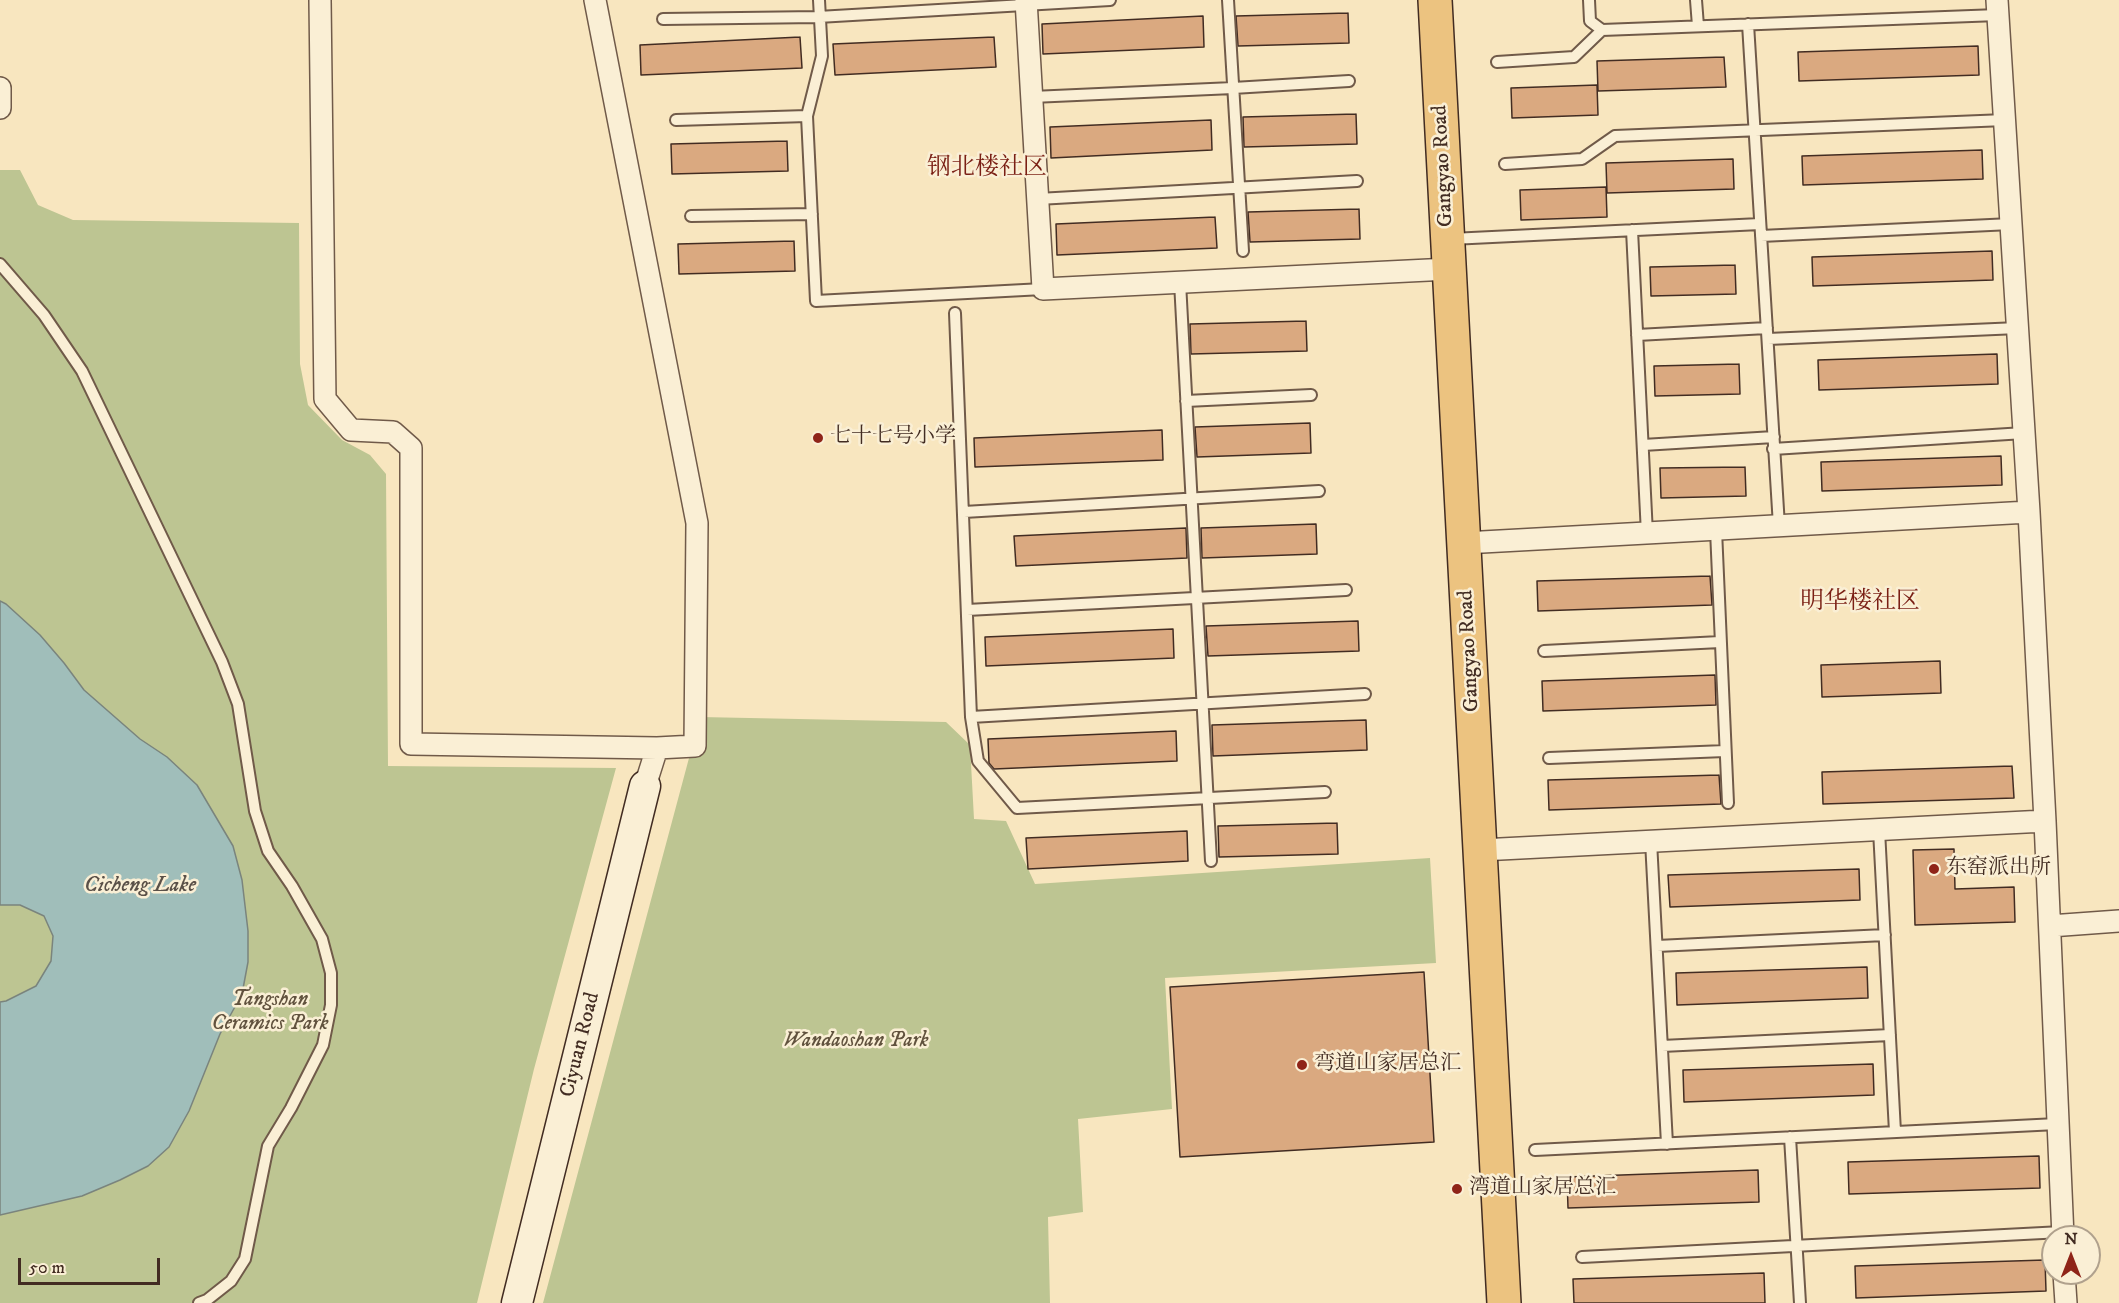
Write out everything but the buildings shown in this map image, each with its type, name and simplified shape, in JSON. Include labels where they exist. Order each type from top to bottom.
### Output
[{"type":"main road","name":"Gangyao Road","points":[[1435,0],[1504,1303]]},
{"type":"street","points":[[320,0],[325,399],[351,430],[393,432],[411,448],[411,744],[657,748],[695,746],[697,523],[595,0]]},
{"type":"street","points":[[1026,2],[1043,289],[1180,282],[1449,254]]},
{"type":"street","points":[[1998,7],[2029,512],[2050,926],[2062,1225]]},
{"type":"street","points":[[0,88],[0,108]]},
{"type":"street","points":[[1464,543],[2029,512]]},
{"type":"street","points":[[645,786],[657,748]]},
{"type":"street","name":"Ciyuan Road","points":[[517,1303],[645,786]]},
{"type":"street","points":[[1481,850],[2045,821]]},
{"type":"street","points":[[2050,926],[2119,921]]},
{"type":"street","points":[[2065,1285],[2066,1303]]},
{"type":"lane","points":[[819,0],[818,17],[822,56],[807,116],[816,301],[1043,289]]},
{"type":"lane","points":[[663,19],[818,17],[1026,2],[1110,0]]},
{"type":"lane","points":[[1228,0],[1243,251]]},
{"type":"lane","points":[[1589,0],[1590,21],[1602,30],[1748,24],[1998,7]]},
{"type":"lane","points":[[1696,0],[1698,26]]},
{"type":"lane","points":[[1748,24],[1779,526]]},
{"type":"lane","points":[[1497,62],[1574,57],[1602,30]]},
{"type":"lane","points":[[1032,97],[1349,81]]},
{"type":"lane","points":[[676,120],[807,116]]},
{"type":"lane","points":[[1505,164],[1581,159],[1615,136],[2005,120]]},
{"type":"lane","points":[[1038,199],[1357,181]]},
{"type":"lane","points":[[691,216],[812,214]]},
{"type":"lane","points":[[1449,254],[1632,230],[1761,224]]},
{"type":"lane","points":[[1761,236],[2011,224]]},
{"type":"lane","points":[[1632,230],[1647,534]]},
{"type":"lane","points":[[0,264],[44,315],[82,371],[222,662],[238,704],[255,811],[268,852],[292,886],[322,939],[331,974],[331,1005],[323,1046],[291,1108],[268,1146],[245,1259],[231,1281],[199,1303]]},
{"type":"lane","points":[[1180,282],[1211,861]]},
{"type":"lane","points":[[955,313],[971,717],[978,761],[1017,808],[1325,792]]},
{"type":"lane","points":[[1637,334],[1767,334],[2018,328]]},
{"type":"lane","points":[[1186,401],[1311,395]]},
{"type":"lane","points":[[1643,445],[2024,434]]},
{"type":"lane","points":[[964,512],[1319,491]]},
{"type":"lane","points":[[1716,530],[1728,802]]},
{"type":"lane","points":[[967,610],[1346,591]]},
{"type":"lane","points":[[1544,651],[1720,642]]},
{"type":"lane","points":[[971,717],[1365,694]]},
{"type":"lane","points":[[1549,758],[1725,751]]},
{"type":"lane","points":[[1879,830],[1895,1132]]},
{"type":"lane","points":[[1651,841],[1667,1144]]},
{"type":"lane","points":[[1657,946],[1884,935]]},
{"type":"lane","points":[[1662,1046],[1890,1035]]},
{"type":"lane","points":[[1535,1150],[2057,1124]]},
{"type":"lane","points":[[1790,1137],[1800,1303]]},
{"type":"lane","points":[[1581,1257],[2041,1235]]},
{"type":"green space","name":"Tangshan Ceramics Park","points":[[0,170],[20,170],[38,205],[73,220],[299,223],[300,364],[308,405],[342,440],[370,455],[386,474],[388,766],[616,768],[534,1069],[477,1303],[0,1303]]},
{"type":"green space","name":"Wandaoshan Park","points":[[700,717],[946,722],[970,745],[974,819],[1006,821],[1035,884],[1430,858],[1436,963],[1165,978],[1172,1109],[1078,1119],[1083,1212],[1048,1217],[1050,1303],[543,1303]]},
{"type":"water","name":"Cicheng Lake","points":[[0,601],[40,635],[84,690],[140,739],[167,757],[197,785],[233,846],[242,880],[248,931],[248,962],[242,994],[220,1034],[189,1111],[169,1147],[148,1166],[82,1196],[0,1215],[0,1002],[36,986],[51,961],[53,936],[44,916],[20,905],[0,905]]},
{"type":"place","name":"七十七号小学","points":[[818,438]]},
{"type":"place","name":"东窑派出所","points":[[1934,869]]},
{"type":"place","name":"弯道山家居总汇","points":[[1302,1065]]},
{"type":"place","name":"湾道山家居总汇","points":[[1457,1189]]},
{"type":"district","name":"钢北楼社区","points":[[987,169]]},
{"type":"district","name":"明华楼社区","points":[[1860,603]]}]
